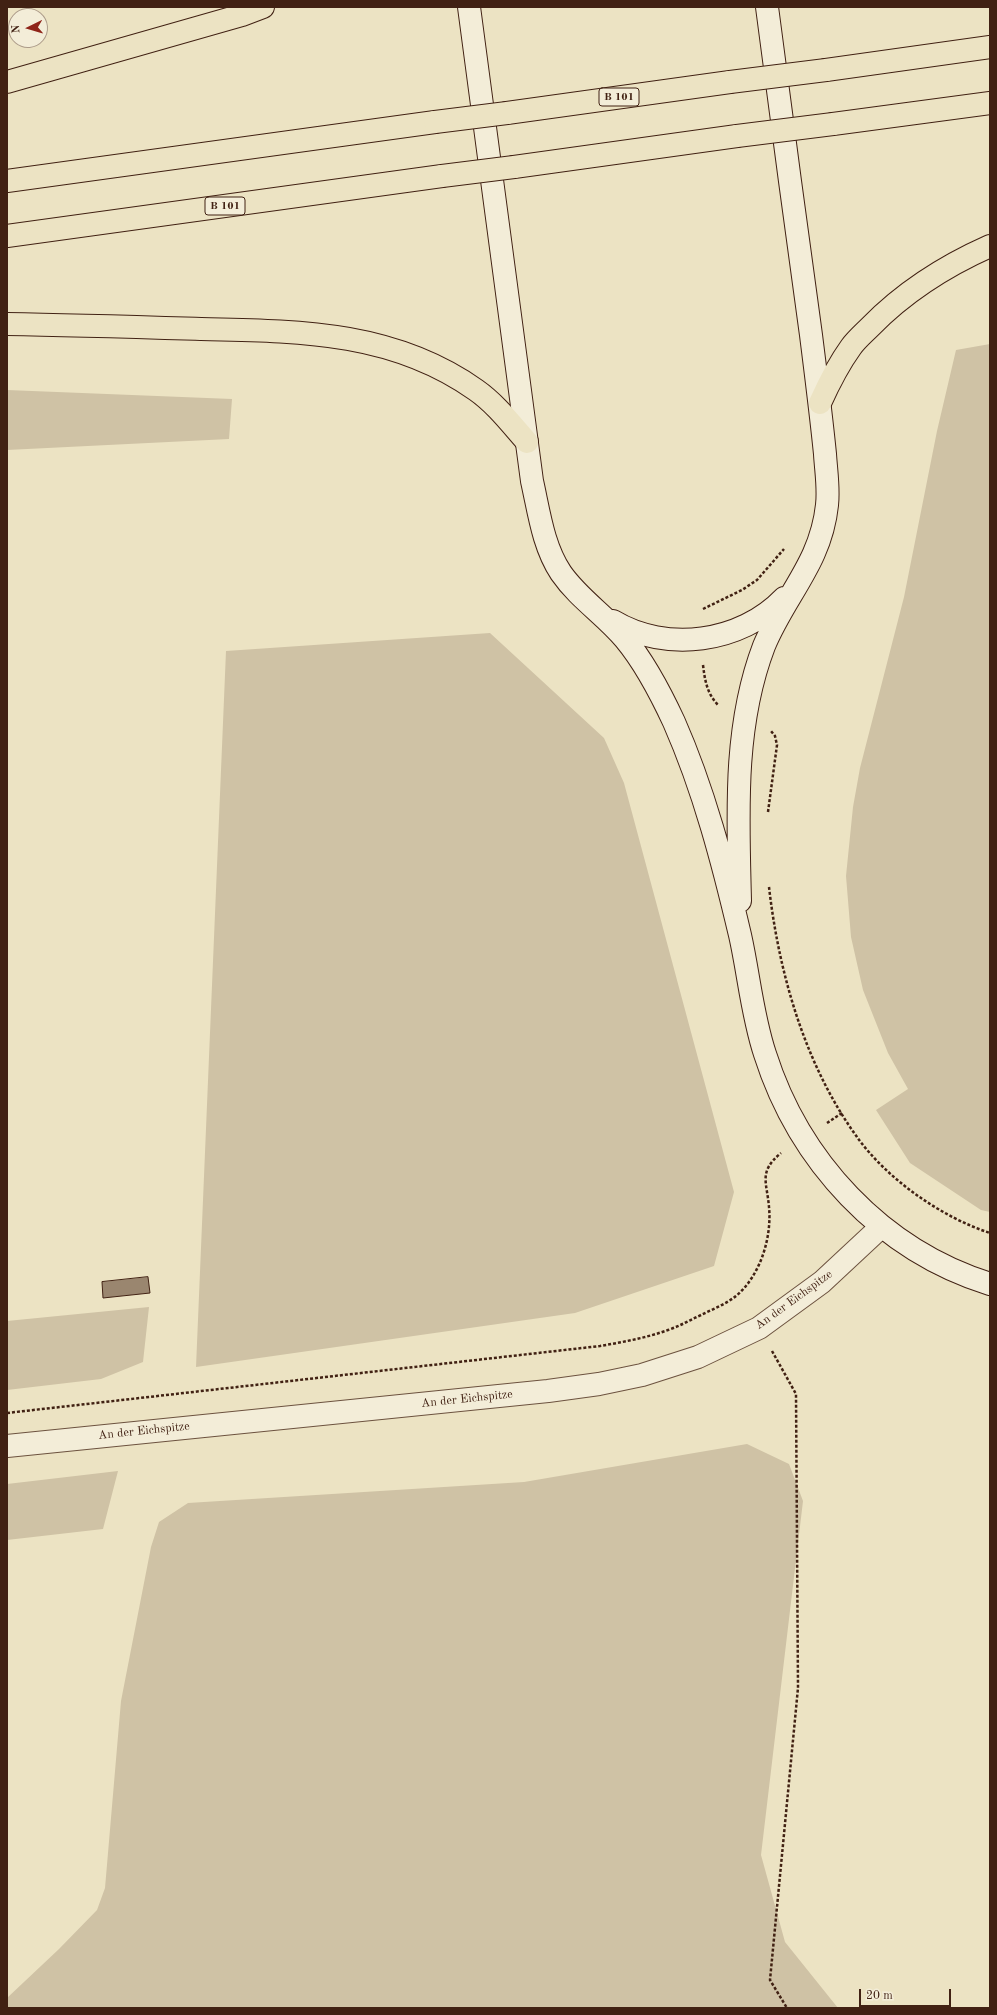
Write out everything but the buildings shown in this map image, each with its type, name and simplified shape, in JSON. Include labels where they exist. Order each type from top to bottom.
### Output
[{"type":"highway","points":[[7,82],[242,15],[263,7]]},
{"type":"highway","name":"B 101","points":[[7,181],[990,47]]},
{"type":"highway","name":"B 101","points":[[7,236],[737,136],[990,103]]},
{"type":"highway","points":[[820,403],[835,371],[852,346],[878,319],[904,296],[934,275],[963,258],[990,246]]},
{"type":"highway","points":[[7,324],[281,330],[333,335],[371,343],[403,353],[439,368],[477,390],[498,409],[527,442]]},
{"type":"main road","points":[[469,7],[532,481],[548,549],[560,572],[577,594],[625,639],[639,658],[674,722],[714,832],[741,938],[755,1016],[764,1051],[774,1080],[788,1110],[828,1173],[855,1204],[881,1227],[922,1254],[967,1277],[990,1284]]},
{"type":"main road","points":[[741,938],[738,820],[739,770],[749,697],[765,645],[777,619],[811,562],[819,545],[824,529],[828,502],[820,403],[767,7]]},
{"type":"main road","points":[[601,615],[618,624],[648,636],[674,640],[700,639],[731,632],[750,624],[782,600],[798,583]]},
{"type":"main road","name":"An der Eichspitze","points":[[7,1446],[599,1384],[642,1375],[698,1357],[759,1328],[822,1282],[881,1227]]},
{"type":"path","points":[[701,613],[708,605],[742,590],[757,580],[770,567],[786,545]]},
{"type":"path","points":[[704,671],[705,683],[711,698],[721,708]]},
{"type":"path","points":[[767,820],[777,745],[775,736],[770,730]]},
{"type":"path","points":[[768,886],[775,935],[792,1000],[823,1080],[857,1137],[900,1182],[928,1202],[976,1228],[990,1232]]},
{"type":"path","points":[[827,1123],[842,1113]]},
{"type":"path","points":[[7,1413],[600,1346],[668,1330],[711,1310],[736,1296],[757,1269],[765,1247],[769,1223],[770,1207],[765,1179],[766,1170],[772,1161],[782,1152]]},
{"type":"path","points":[[759,1328],[796,1394],[798,1688],[770,1980],[787,2008]]},
{"type":"shaded area","points":[[990,344],[990,1212],[981,1210],[910,1163],[876,1110],[908,1089],[888,1053],[863,990],[851,937],[846,876],[853,807],[860,768],[904,597],[937,431],[956,350]]},
{"type":"shaded area","points":[[7,390],[232,399],[229,439],[7,450]]},
{"type":"shaded area","points":[[490,633],[604,738],[624,783],[734,1192],[714,1266],[575,1313],[196,1367],[226,651]]},
{"type":"shaded area","points":[[149,1307],[143,1362],[101,1379],[7,1390],[7,1321]]},
{"type":"shaded area","points":[[747,1444],[789,1464],[803,1501],[761,1855],[785,1942],[838,2008],[7,2008],[7,1998],[59,1949],[97,1910],[105,1888],[121,1701],[151,1547],[159,1522],[188,1503],[524,1482]]},
{"type":"shaded area","points":[[118,1471],[103,1529],[7,1540],[7,1484]]}]
